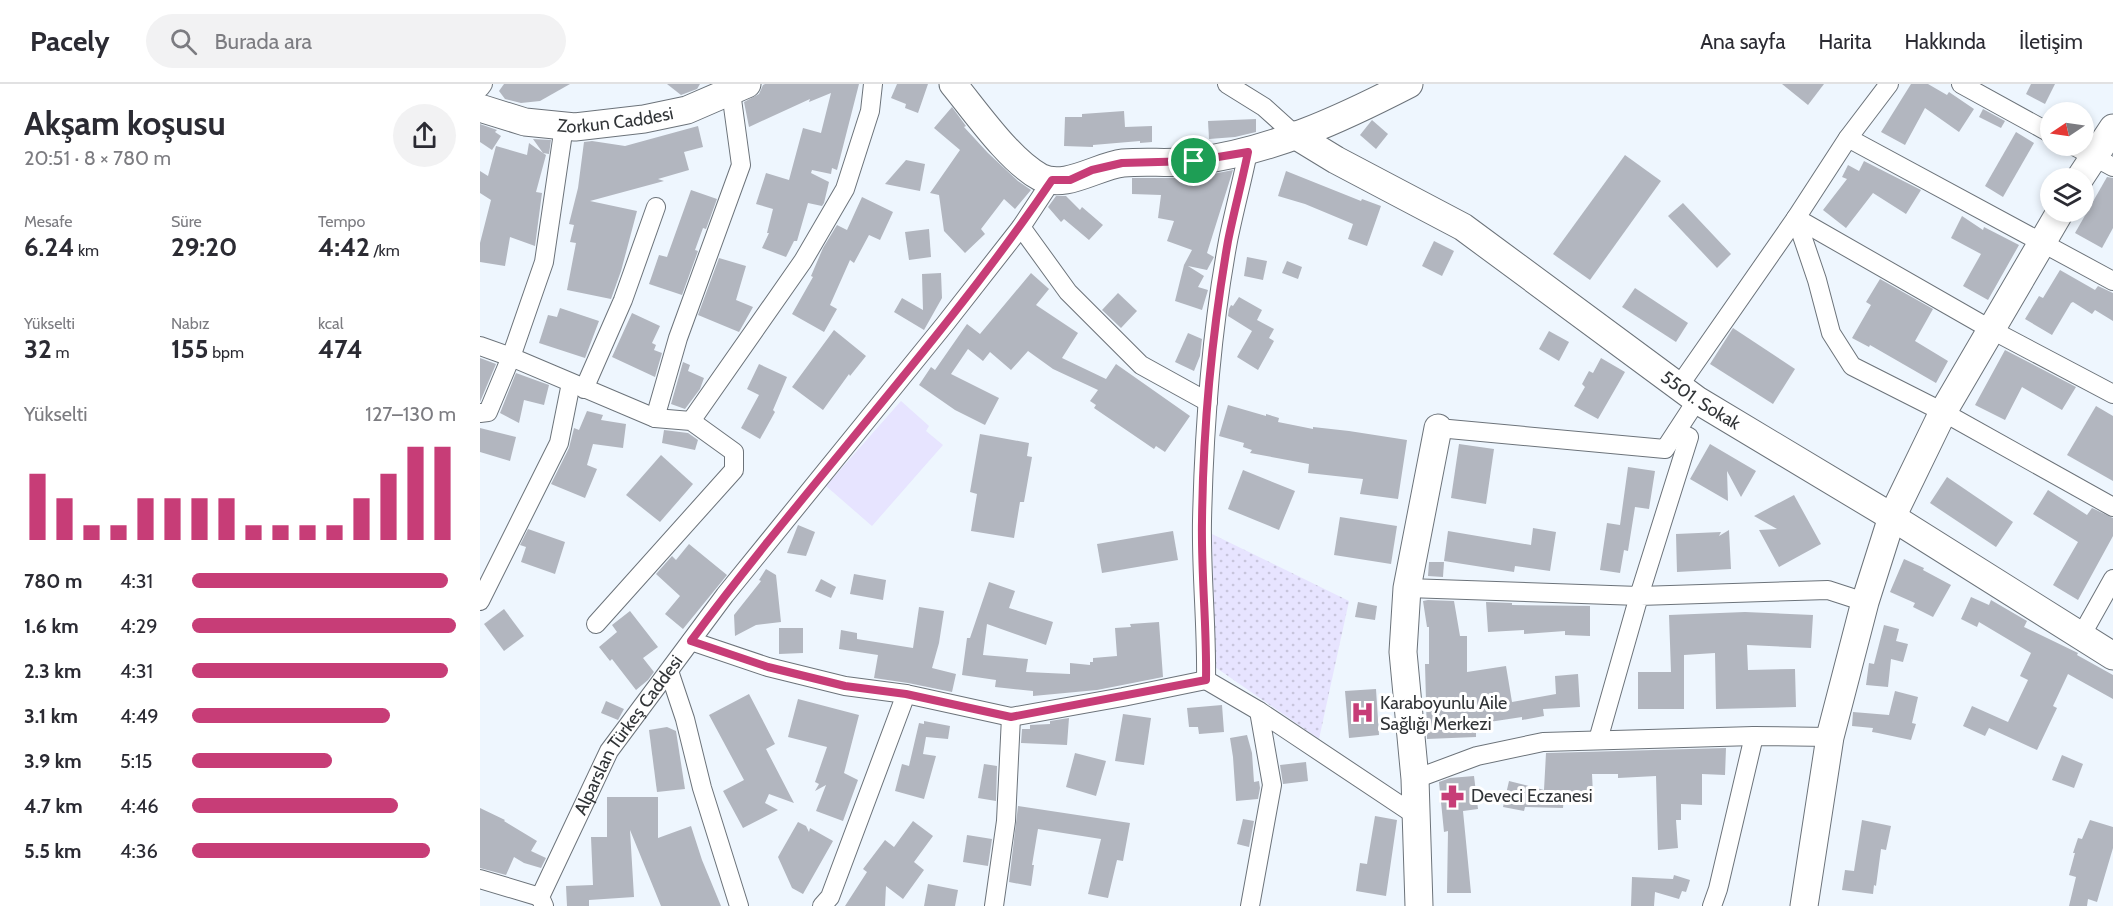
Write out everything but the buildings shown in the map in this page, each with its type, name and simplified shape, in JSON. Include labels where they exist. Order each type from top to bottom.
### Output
[{"type":"street","points":[[480,88],[483,84]]},
{"type":"street","points":[[691,421],[804,261],[845,189],[870,111],[873,84]]},
{"type":"street","points":[[953,84],[997,137],[1024,165],[1041,177],[1052,180],[1070,180],[1092,170],[1122,163],[1194,161],[1248,152],[1337,121],[1409,84]]},
{"type":"street","points":[[1419,906],[1414,779],[1403,652],[1407,588],[1438,428],[1665,449],[1677,431],[1688,393],[1848,138],[1889,84]]},
{"type":"street","points":[[1961,84],[2040,127]]},
{"type":"street","points":[[1235,86],[1264,107],[1295,135]]},
{"type":"street","points":[[655,418],[678,338],[741,165],[739,88]]},
{"type":"street","name":"Zorkun Caddesi","points":[[480,108],[525,122],[574,127],[654,117],[687,110],[739,88]]},
{"type":"street","points":[[480,413],[488,412],[511,357],[544,262],[564,126]]},
{"type":"street","points":[[2090,162],[2113,128]]},
{"type":"street","name":"5501. Sokak","points":[[1295,135],[1336,160],[1463,227],[1688,393],[1892,517],[2113,656]]},
{"type":"street","points":[[1848,138],[2113,281]]},
{"type":"street","points":[[1206,680],[1207,634],[1202,546],[1208,402],[1228,241],[1248,152]]},
{"type":"street","name":"Alparslan Türkeş Caddesi","points":[[542,901],[609,751],[769,539],[938,333],[1021,227],[1052,180]]},
{"type":"street","points":[[480,601],[559,443],[578,386],[623,300],[656,207]]},
{"type":"street","points":[[1796,218],[1990,330],[2113,394]]},
{"type":"street","points":[[1796,218],[1818,280],[1831,333],[1852,366],[1943,412],[2113,507]]},
{"type":"street","points":[[1804,906],[1830,737],[1865,602],[1892,517],[1943,412],[2055,222]]},
{"type":"street","points":[[1021,227],[1068,292],[1142,365],[1208,402]]},
{"type":"street","points":[[480,346],[655,418],[691,421],[734,452],[734,470],[596,624]]},
{"type":"street","points":[[1598,740],[1639,596],[1689,437],[1677,431]]},
{"type":"street","points":[[2081,636],[2113,579]]},
{"type":"street","points":[[1407,588],[1639,596],[1828,590],[1865,602]]},
{"type":"street","points":[[691,641],[768,667],[845,686],[906,694],[1011,717],[1206,680],[1259,711],[1415,815]]},
{"type":"street","points":[[669,671],[739,906]]},
{"type":"street","points":[[822,906],[830,897],[906,694]]},
{"type":"street","points":[[1250,906],[1272,785],[1259,711]]},
{"type":"street","points":[[993,906],[1006,821],[1011,717]]},
{"type":"street","points":[[1414,779],[1477,756],[1543,742],[1754,736],[1830,737]]},
{"type":"street","points":[[1712,906],[1754,736]]},
{"type":"street","points":[[480,879],[542,901]]},
{"type":"shaded area","points":[[901,401],[929,426],[926,431],[943,445],[872,526],[826,486]]},
{"type":"shaded area","points":[[1212,534],[1349,601],[1319,739],[1215,667]]},
{"type":"place","name":"Karaboyunlu Aile Sağlığı Merkezi","points":[[1362,713]]},
{"type":"place","name":"Deveci Eczanesi","points":[[1453,796]]},
{"type":"route","points":[[1248,152],[1228,241],[1208,402],[1202,518],[1202,575],[1207,634],[1206,680],[1011,717],[906,694],[845,686],[768,667],[691,641],[724,596],[1021,227],[1052,180],[1070,180],[1092,170],[1122,163],[1194,161],[1248,152]]}]
